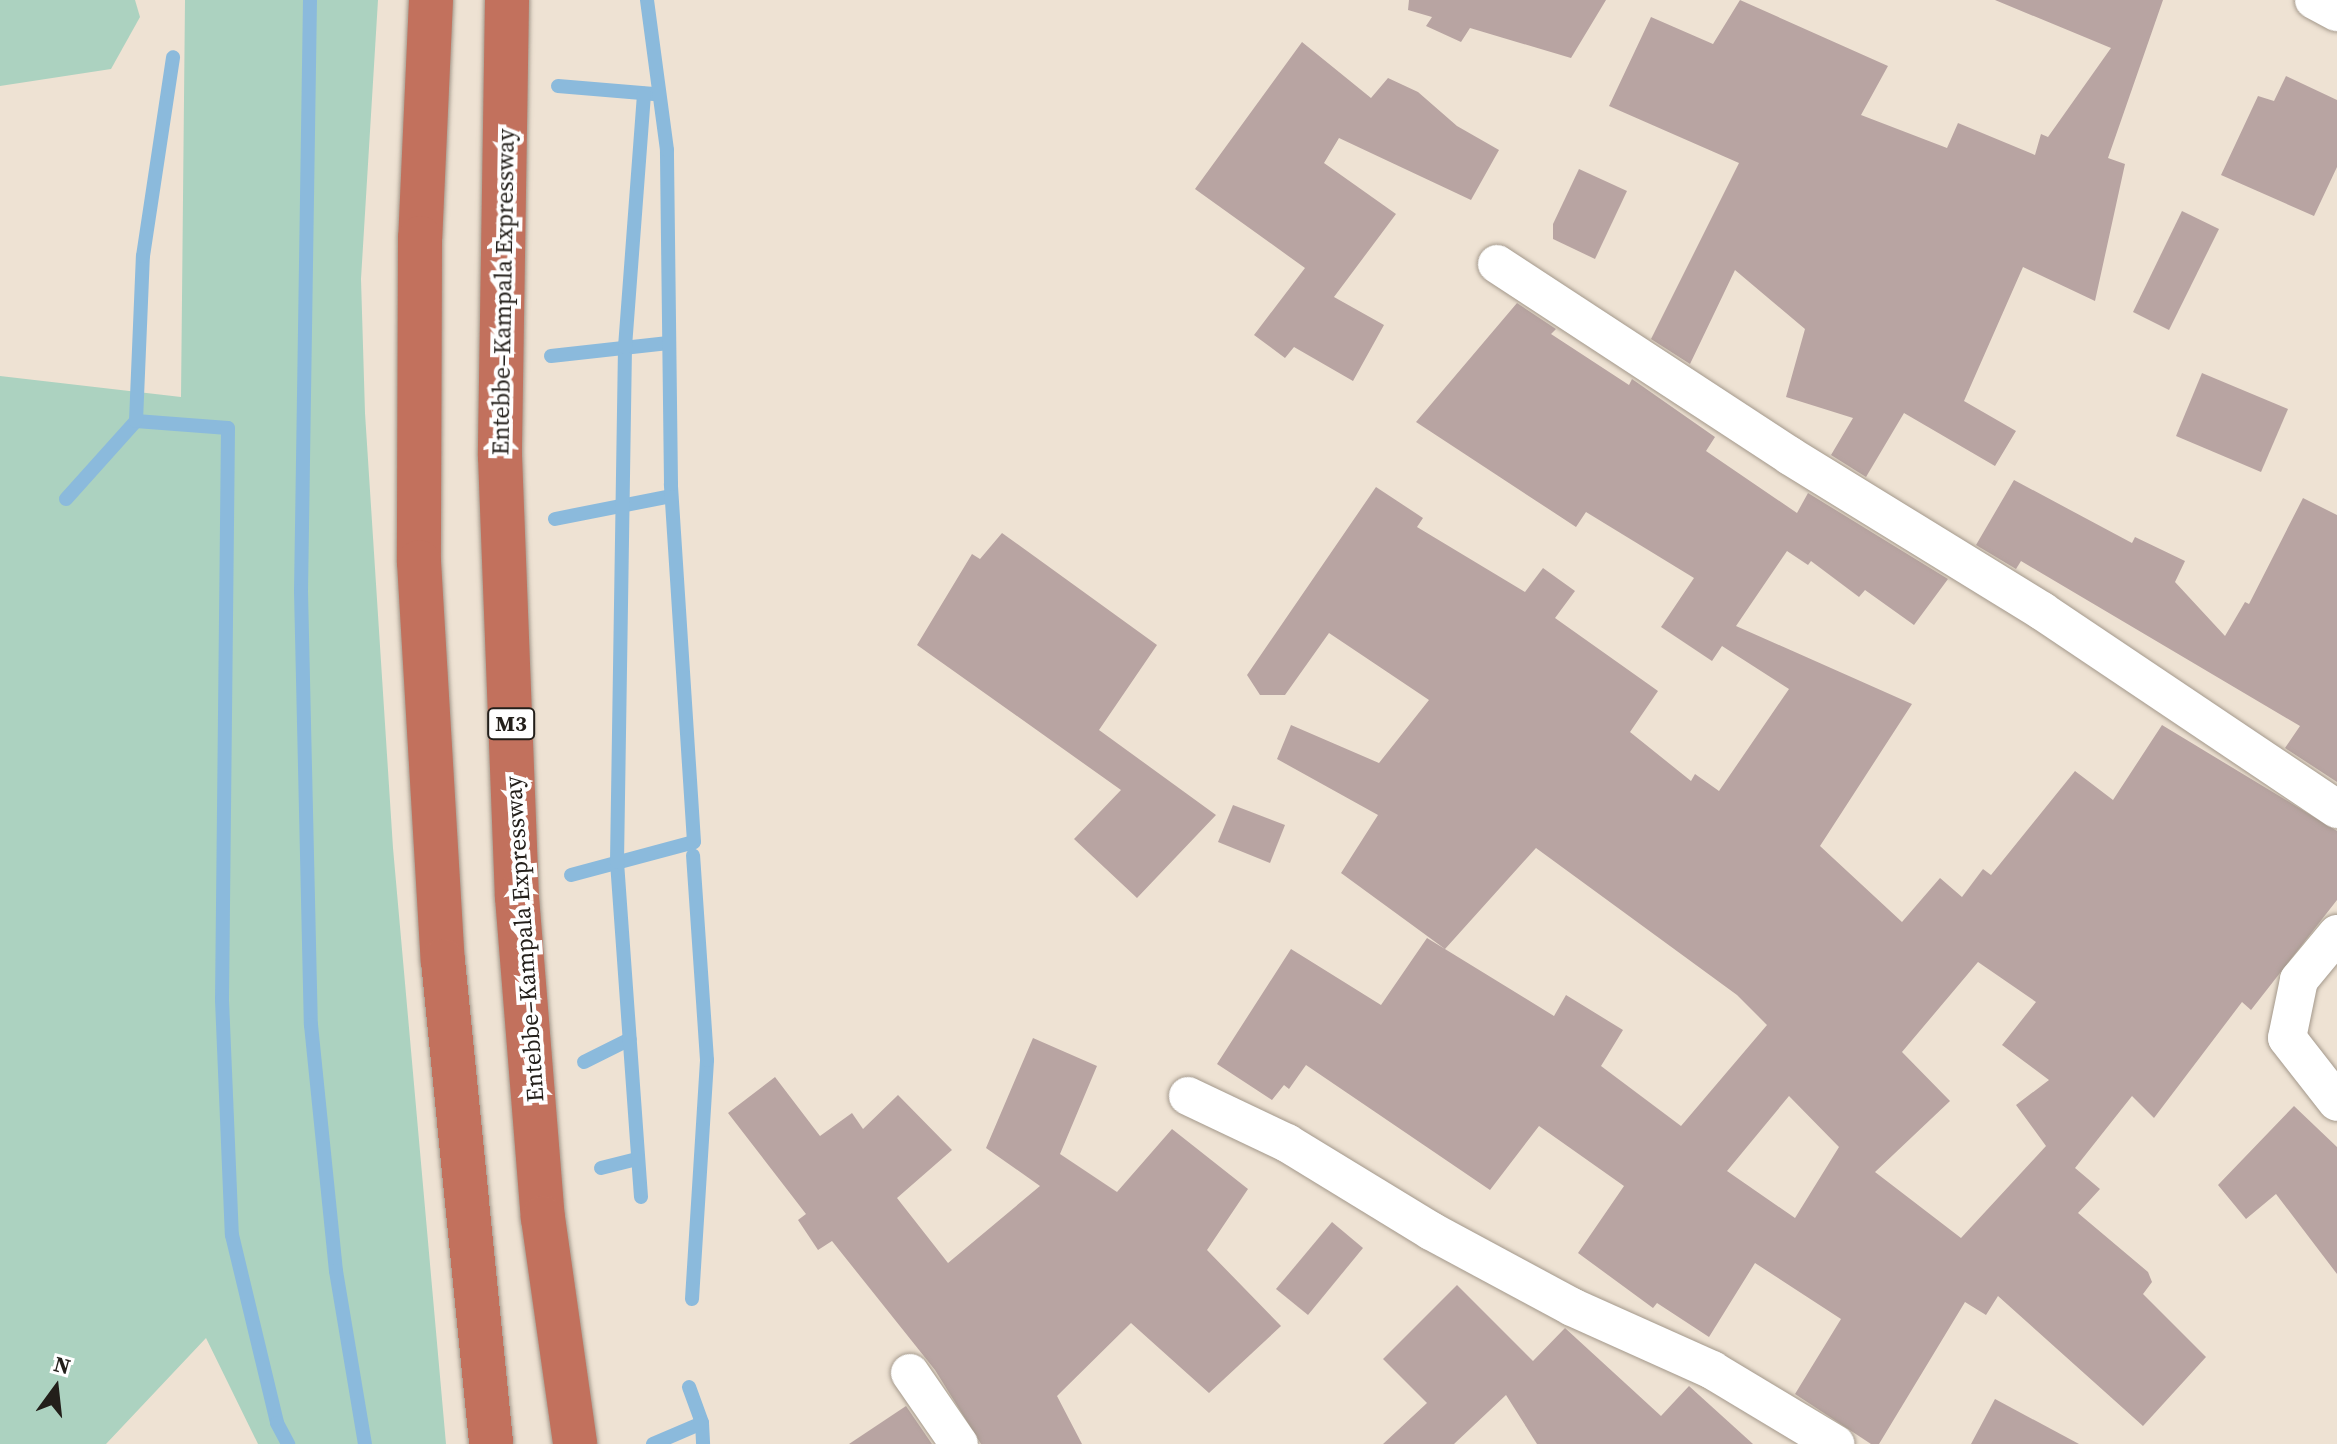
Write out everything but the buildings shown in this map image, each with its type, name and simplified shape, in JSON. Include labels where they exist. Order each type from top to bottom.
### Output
[{"type":"highway","points":[[431,0],[420,238],[419,562],[443,961],[491,1444]]},
{"type":"highway","name":"Entebbe–Kampala Expressway","points":[[507,0],[500,456],[517,897],[543,1218],[575,1444]]},
{"type":"street","points":[[2314,0],[2337,12]]},
{"type":"street","points":[[1497,264],[1790,456],[2042,611],[2337,809]]},
{"type":"street","points":[[2337,934],[2299,980],[2287,1038],[2337,1102]]},
{"type":"street","points":[[1188,1096],[1287,1143],[1431,1231],[1572,1307],[1712,1370],[1835,1444]]},
{"type":"street","points":[[910,1373],[959,1444]]},
{"type":"green space","points":[[0,0],[135,0],[140,17],[111,69],[0,86]]},
{"type":"green space","points":[[185,0],[378,0],[361,279],[365,413],[393,848],[446,1444],[258,1444],[206,1338],[106,1444],[0,1444],[0,376],[181,397]]},
{"type":"waterway","points":[[310,0],[301,591],[311,1025],[336,1271],[365,1444]]},
{"type":"waterway","points":[[571,875],[694,842],[671,484],[667,150],[647,0]]},
{"type":"waterway","points":[[66,499],[136,421],[143,256],[173,57]]},
{"type":"waterway","points":[[558,86],[654,94]]},
{"type":"waterway","points":[[641,1197],[617,862],[625,347],[644,94]]},
{"type":"waterway","points":[[551,356],[668,343]]},
{"type":"waterway","points":[[136,421],[228,428],[222,1000],[232,1235],[277,1423],[288,1444]]},
{"type":"waterway","points":[[555,519],[671,496]]},
{"type":"waterway","points":[[692,1299],[707,1060],[693,855]]},
{"type":"waterway","points":[[584,1062],[630,1039]]},
{"type":"waterway","points":[[601,1168],[638,1159]]},
{"type":"waterway","points":[[689,1387],[702,1423],[703,1444]]},
{"type":"waterway","points":[[653,1444],[702,1423]]}]
